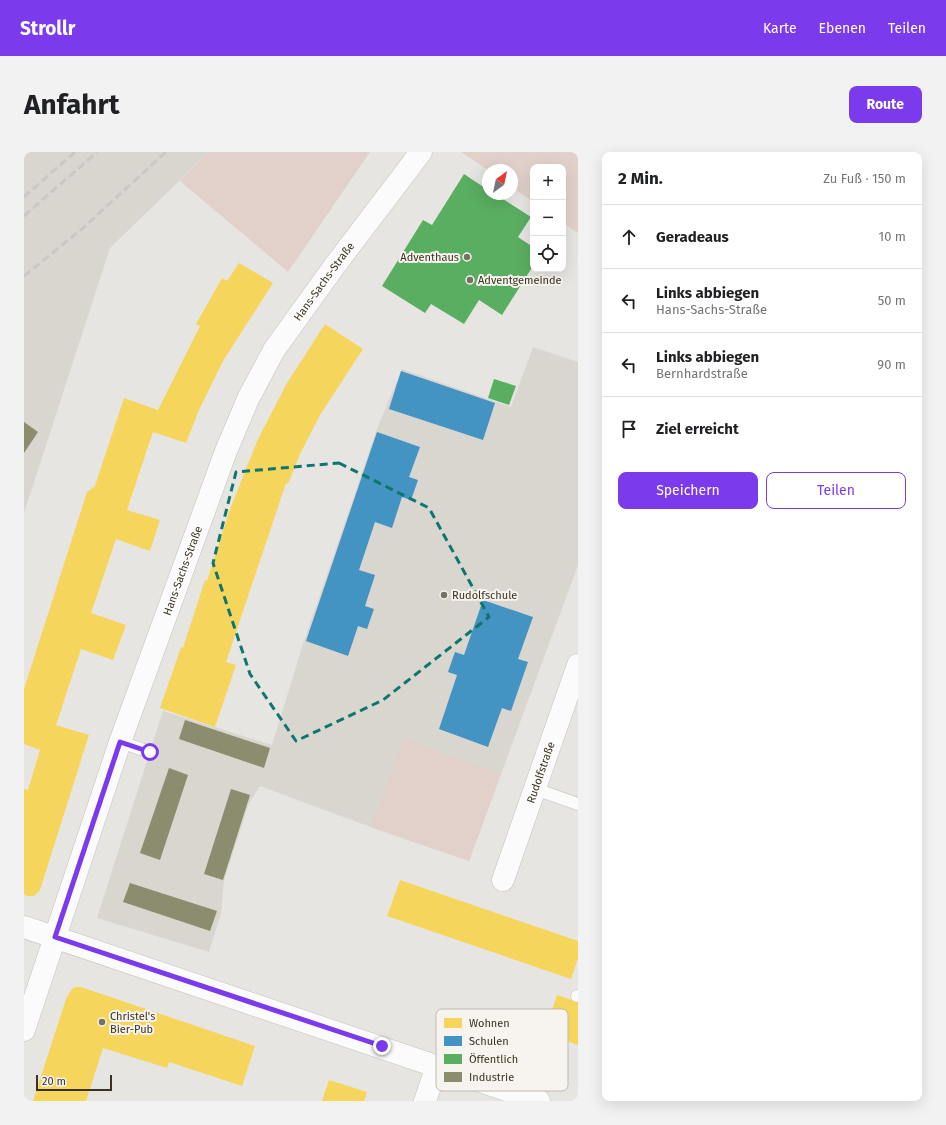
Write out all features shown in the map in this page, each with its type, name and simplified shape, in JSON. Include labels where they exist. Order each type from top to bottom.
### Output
[{"type":"street","name":"Hans-Sachs-Straße","points":[[24,1030],[120,742],[226,451],[248,399],[274,350],[336,264],[421,152]]},
{"type":"street","name":"Rudolfstraße","points":[[503,880],[578,665]]},
{"type":"street","points":[[24,927],[436,1066]]},
{"type":"street","points":[[425,1101],[436,1069]]},
{"type":"street","points":[[510,1091],[539,1101]]},
{"type":"lane","points":[[120,742],[150,752]]},
{"type":"lane","points":[[535,789],[578,804]]},
{"type":"highlighted area","points":[[339,463],[429,508],[489,617],[383,700],[296,741],[250,674],[213,563],[236,472]]},
{"type":"shaded area","points":[[26,152],[209,152],[110,248],[24,513],[24,154]]},
{"type":"shaded area","points":[[209,152],[370,152],[288,272],[180,181]]},
{"type":"shaded area","points":[[461,152],[578,152],[578,233],[566,225],[566,164],[530,164],[530,200],[518,191],[518,164],[482,164],[482,166]]},
{"type":"shaded area","name":"Rudolfschule","points":[[533,347],[578,362],[578,565],[469,861],[376,829],[260,786],[249,803],[224,881],[221,913],[209,952],[97,918],[163,711],[272,745],[304,641],[377,429],[402,369],[511,407]]},
{"type":"shaded area","points":[[404,739],[501,774],[469,861],[371,827]]},
{"type":"building: Wohnen","points":[[239,263],[273,283],[223,361],[199,410],[186,443],[153,432],[127,510],[160,520],[150,551],[116,539],[91,613],[126,625],[113,660],[81,649],[56,725],[89,735],[40,890],[34,896],[27,896],[24,894],[24,789],[28,790],[40,750],[24,744],[24,689],[87,492],[95,486],[124,398],[158,410],[200,326],[196,324],[222,278],[227,281]]},
{"type":"building: Wohnen","points":[[325,324],[363,349],[320,415],[300,454],[288,484],[286,483],[226,662],[236,665],[215,727],[160,708],[181,647],[183,648],[205,580],[207,581],[230,509],[258,439],[287,383]]},
{"type":"building: Wohnen","points":[[400,880],[578,941],[578,958],[571,979],[387,916]]},
{"type":"building: Wohnen","points":[[75,987],[81,987],[255,1046],[242,1086],[169,1062],[167,1068],[103,1048],[86,1101],[33,1101],[66,999],[71,990]]},
{"type":"building: Wohnen","points":[[557,995],[578,1002],[578,1045],[568,1042],[568,1009],[552,1009]]},
{"type":"building: Wohnen","points":[[329,1080],[367,1092],[364,1101],[322,1101]]},
{"type":"building: Schulen","points":[[401,371],[495,403],[483,440],[389,409]]},
{"type":"building: Schulen","points":[[377,432],[420,447],[409,477],[418,480],[411,500],[402,497],[392,528],[375,522],[359,570],[375,575],[365,606],[374,609],[367,629],[358,626],[348,656],[306,641]]},
{"type":"building: Schulen","points":[[483,600],[533,617],[518,659],[528,662],[511,711],[502,708],[488,747],[439,729],[457,675],[448,672],[455,652],[464,655]]},
{"type":"building: Öffentlich","name":"Adventhaus","points":[[464,174],[482,186],[482,200],[504,200],[530,216],[518,237],[530,245],[530,271],[502,315],[479,300],[464,324],[431,304],[425,313],[382,286],[423,220],[432,225]]},
{"type":"building: Öffentlich","points":[[494,379],[516,386],[509,405],[488,398]]},
{"type":"building: Industrie","points":[[24,422],[38,432],[24,453]]},
{"type":"building: Industrie","points":[[185,720],[270,748],[264,768],[179,739]]},
{"type":"building: Industrie","points":[[169,768],[188,775],[160,860],[140,853]]},
{"type":"building: Industrie","points":[[231,789],[250,795],[223,880],[204,874]]},
{"type":"building: Industrie","points":[[130,883],[217,911],[210,931],[123,902]]},
{"type":"railway","points":[[24,197],[75,152]]},
{"type":"railway","points":[[24,216],[97,152]]},
{"type":"railway","points":[[24,276],[83,228],[166,152]]},
{"type":"place","name":"Adventhaus","points":[[467,257]]},
{"type":"place","name":"Adventgemeinde","points":[[470,280]]},
{"type":"place","name":"Rudolfschule","points":[[444,595]]},
{"type":"place","name":"Christel's Bier-Pub","points":[[102,1022]]},
{"type":"route","points":[[150,752],[120,742],[55,937],[382,1046]]}]
